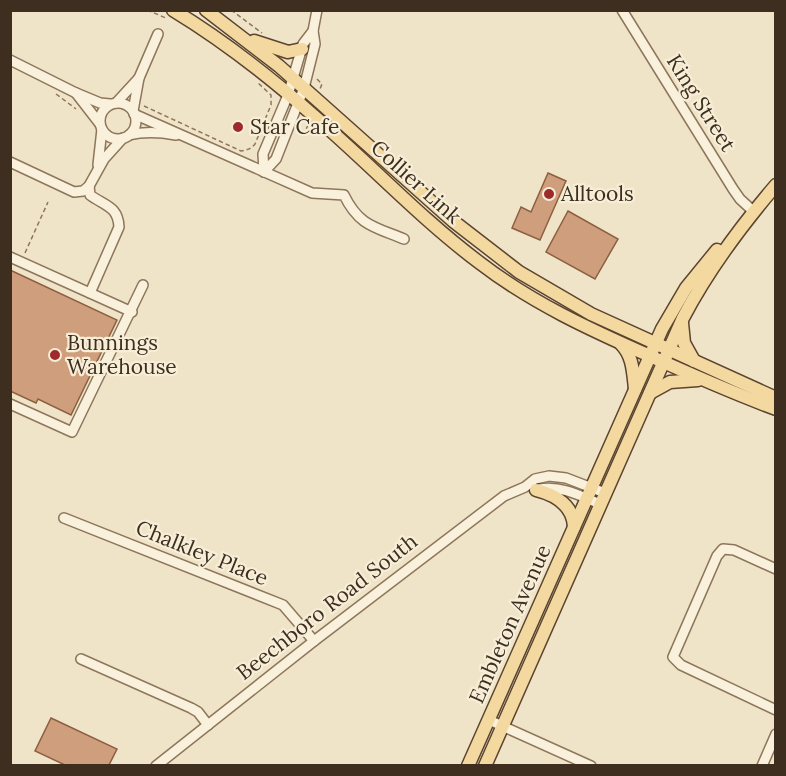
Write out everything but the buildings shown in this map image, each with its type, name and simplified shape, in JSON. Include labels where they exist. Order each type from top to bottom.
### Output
[{"type":"main road","name":"Collier Link","points":[[207,10],[294,79],[490,251],[519,272],[572,304],[776,398]]},
{"type":"main road","name":"Collier Link","points":[[170,15],[247,59],[437,228],[481,264],[540,304],[621,344],[776,409]]},
{"type":"main road","points":[[242,36],[288,52],[302,49]]},
{"type":"main road","points":[[603,499],[683,318],[745,221],[776,185]]},
{"type":"main road","points":[[589,493],[668,318],[686,288],[732,232],[745,221]]},
{"type":"main road","points":[[683,318],[684,343],[694,361]]},
{"type":"main road","points":[[621,344],[629,354],[635,390]]},
{"type":"main road","points":[[648,395],[670,382],[702,379]]},
{"type":"main road","points":[[530,488],[559,499],[568,507],[574,516],[574,528]]},
{"type":"main road","name":"Embleton Avenue","points":[[468,765],[589,493]]},
{"type":"main road","name":"Embleton Avenue","points":[[485,765],[603,499]]},
{"type":"main road","points":[[545,595],[553,594],[558,584],[571,573]]},
{"type":"street","points":[[264,172],[263,154],[293,99],[304,88],[315,44],[313,31],[316,10]]},
{"type":"street","name":"King Street","points":[[622,10],[740,200],[753,211]]},
{"type":"street","points":[[264,172],[276,159],[293,99],[294,79],[302,49],[313,31]]},
{"type":"street","points":[[10,162],[74,192],[83,191],[89,186],[98,168],[135,125],[139,78],[158,34]]},
{"type":"street","points":[[10,60],[100,103],[127,105],[185,137],[312,193],[344,195],[352,211],[366,224],[404,239]]},
{"type":"street","points":[[98,168],[102,112],[139,78]]},
{"type":"street","points":[[76,93],[111,137],[161,132],[185,137]]},
{"type":"street","points":[[89,186],[90,195],[118,216],[119,227],[90,293]]},
{"type":"street","points":[[10,256],[132,312]]},
{"type":"street","points":[[10,404],[72,432],[132,312],[143,285]]},
{"type":"street","points":[[530,488],[554,488],[589,493],[603,499]]},
{"type":"street","name":"Beechboro Road South","points":[[156,765],[494,502],[530,488]]},
{"type":"street","name":"Chalkley Place","points":[[64,518],[283,605],[314,641]]},
{"type":"street","points":[[776,569],[734,550],[723,549],[717,556],[673,657],[681,665],[776,710]]},
{"type":"street","points":[[81,658],[198,712],[208,725]]},
{"type":"street","points":[[489,720],[591,765]]},
{"type":"street","points":[[762,765],[776,734]]},
{"type":"path","points":[[147,10],[170,15]]},
{"type":"path","points":[[231,10],[269,37]]},
{"type":"path","points":[[135,109],[152,111],[241,151],[255,144],[271,105],[271,95],[256,81]]},
{"type":"path","points":[[49,88],[82,113]]},
{"type":"path","points":[[22,259],[48,202]]},
{"type":"place","name":"Star Cafe","points":[[238,127]]},
{"type":"place","name":"Alltools","points":[[549,194]]},
{"type":"place","name":"Bunnings Warehouse","points":[[55,355]]}]
